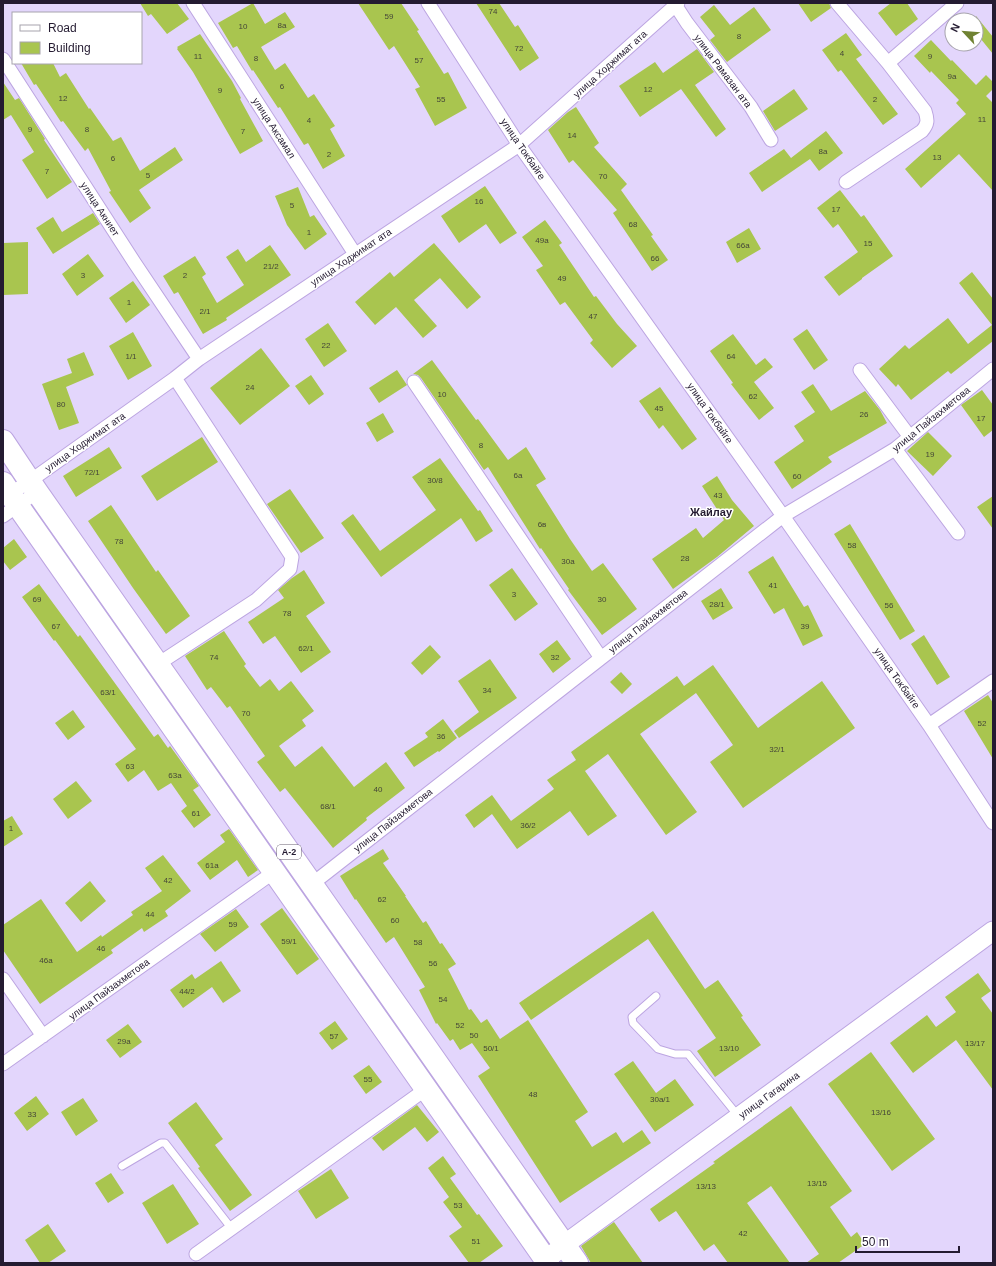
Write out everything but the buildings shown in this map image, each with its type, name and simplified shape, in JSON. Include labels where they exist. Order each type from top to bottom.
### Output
[{"type":"highway","name":"A-2","points":[[3,440],[34,487],[577,1263]]},
{"type":"highway","name":"A-2","points":[[7,499],[274,872],[547,1262]]},
{"type":"main road","name":"улица Гагарина","points":[[547,1262],[564,1245],[993,931]]},
{"type":"street","name":"улица Аксамал","points":[[193,3],[355,254]]},
{"type":"street","name":"улица Токбайге","points":[[428,3],[519,145],[929,724],[993,823]]},
{"type":"street","points":[[837,3],[888,63],[926,111],[928,118],[927,124],[922,131],[846,182]]},
{"type":"street","points":[[888,63],[957,3]]},
{"type":"street","name":"улица Ходжимат ата","points":[[7,499],[34,487],[199,359],[519,145],[676,4]]},
{"type":"street","name":"улица Рамазан ата","points":[[676,4],[687,23],[751,107],[771,140]]},
{"type":"street","name":"улица Акниет","points":[[3,59],[134,262],[199,359]]},
{"type":"street","name":"улица Пайзахметова","points":[[312,884],[783,516],[895,448],[993,369]]},
{"type":"street","points":[[860,370],[910,437]]},
{"type":"street","points":[[158,664],[256,600],[290,569],[292,556],[175,378]]},
{"type":"street","points":[[414,382],[601,658]]},
{"type":"street","points":[[895,448],[958,533]]},
{"type":"street","points":[[929,724],[993,681]]},
{"type":"street","name":"улица Пайзахметова","points":[[3,1064],[274,872]]},
{"type":"street","points":[[3,979],[43,1036]]},
{"type":"street","points":[[196,1254],[426,1089]]},
{"type":"lane","points":[[656,996],[632,1017],[633,1024],[658,1048],[675,1054],[688,1054],[739,1117]]},
{"type":"lane","points":[[122,1166],[161,1143],[165,1143],[232,1229]]},
{"type":"district","name":"Жайлау","points":[[711,512]]}]
